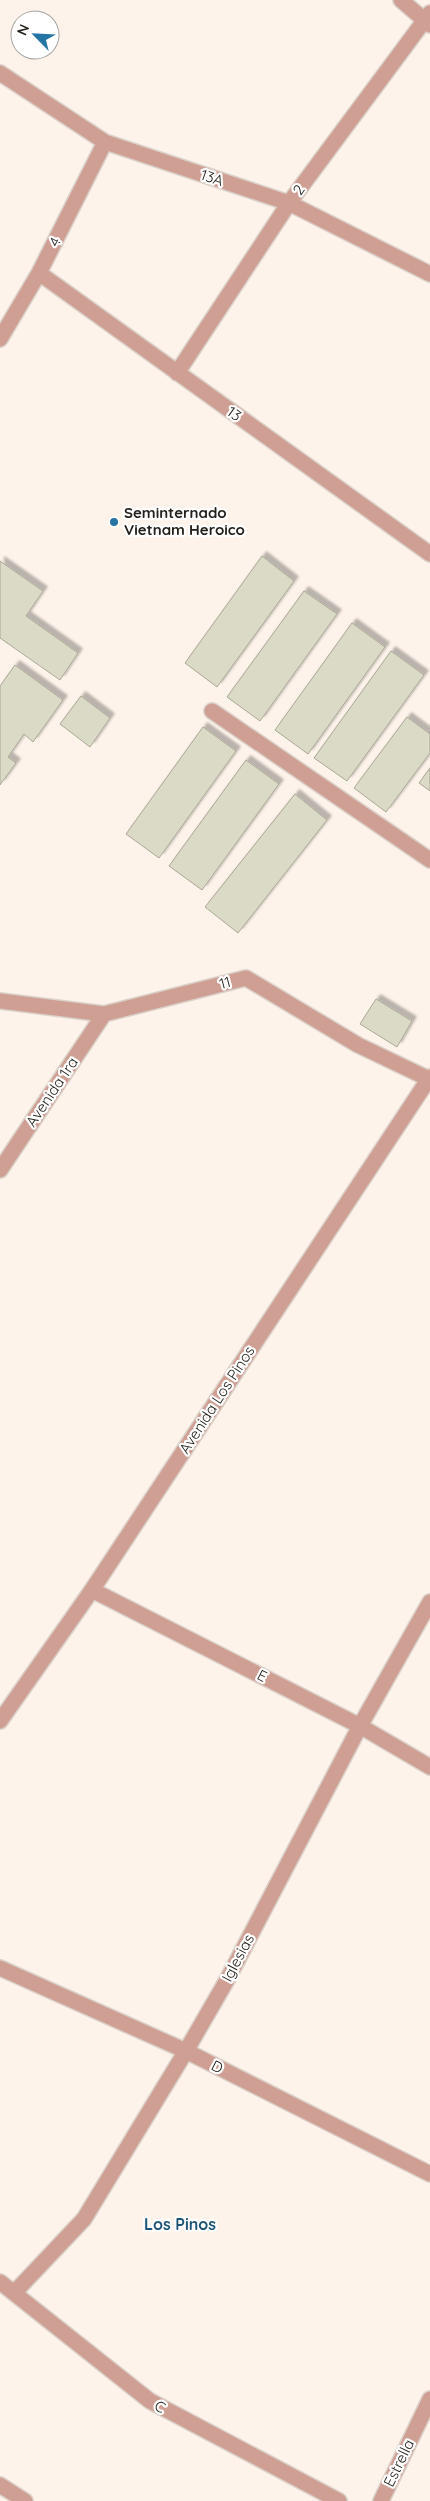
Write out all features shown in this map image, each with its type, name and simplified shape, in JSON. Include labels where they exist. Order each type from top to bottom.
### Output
[{"type":"street","points":[[401,0],[428,19]]},
{"type":"street","name":"2","points":[[177,373],[289,204],[428,19]]},
{"type":"street","name":"13A","points":[[0,73],[105,142],[289,204],[430,274]]},
{"type":"street","name":"4","points":[[0,339],[39,273],[105,142]]},
{"type":"street","name":"13","points":[[39,273],[430,554]]},
{"type":"street","points":[[212,711],[430,860]]},
{"type":"street","name":"11","points":[[0,1001],[104,1014],[246,978],[358,1045],[429,1078]]},
{"type":"street","name":"Avenida 1ra","points":[[0,1170],[104,1014]]},
{"type":"street","name":"Avenida Los Pinos","points":[[0,1721],[92,1590],[429,1078]]},
{"type":"street","name":"E","points":[[92,1590],[360,1726],[430,1766]]},
{"type":"street","name":"Iglesias","points":[[14,2293],[84,2219],[186,2051],[227,1980],[360,1726],[430,1602]]},
{"type":"street","name":"D","points":[[0,1968],[186,2051],[430,2174]]},
{"type":"street","name":"C","points":[[0,2282],[150,2402],[339,2501]]},
{"type":"street","name":"Estrella","points":[[381,2501],[430,2399]]},
{"type":"street","points":[[0,2485],[25,2501]]},
{"type":"building","points":[[262,556],[294,581],[217,687],[185,663]]},
{"type":"building","points":[[0,561],[43,591],[26,616],[78,653],[60,680],[0,638]]},
{"type":"building","points":[[304,591],[337,614],[260,721],[227,697]]},
{"type":"building","points":[[352,623],[385,647],[308,754],[275,730]]},
{"type":"building","points":[[391,651],[424,675],[347,781],[314,758]]},
{"type":"building","points":[[15,665],[63,700],[33,742],[24,734],[8,757],[16,763],[0,785],[0,686]]},
{"type":"building","points":[[81,696],[110,718],[90,747],[60,724]]},
{"type":"building","points":[[407,717],[430,734],[430,753],[386,812],[354,788]]},
{"type":"building","points":[[203,727],[236,751],[159,858],[126,834]]},
{"type":"building","points":[[246,760],[279,784],[202,890],[169,866]]},
{"type":"building","points":[[430,768],[430,791],[419,783]]},
{"type":"building","points":[[295,794],[327,820],[238,933],[205,907]]},
{"type":"building","points":[[376,999],[412,1021],[397,1047],[360,1024]]},
{"type":"place","name":"Seminternado Vietnam Heroico","points":[[114,522]]},
{"type":"district","name":"Los Pinos","points":[[180,2224]]}]
